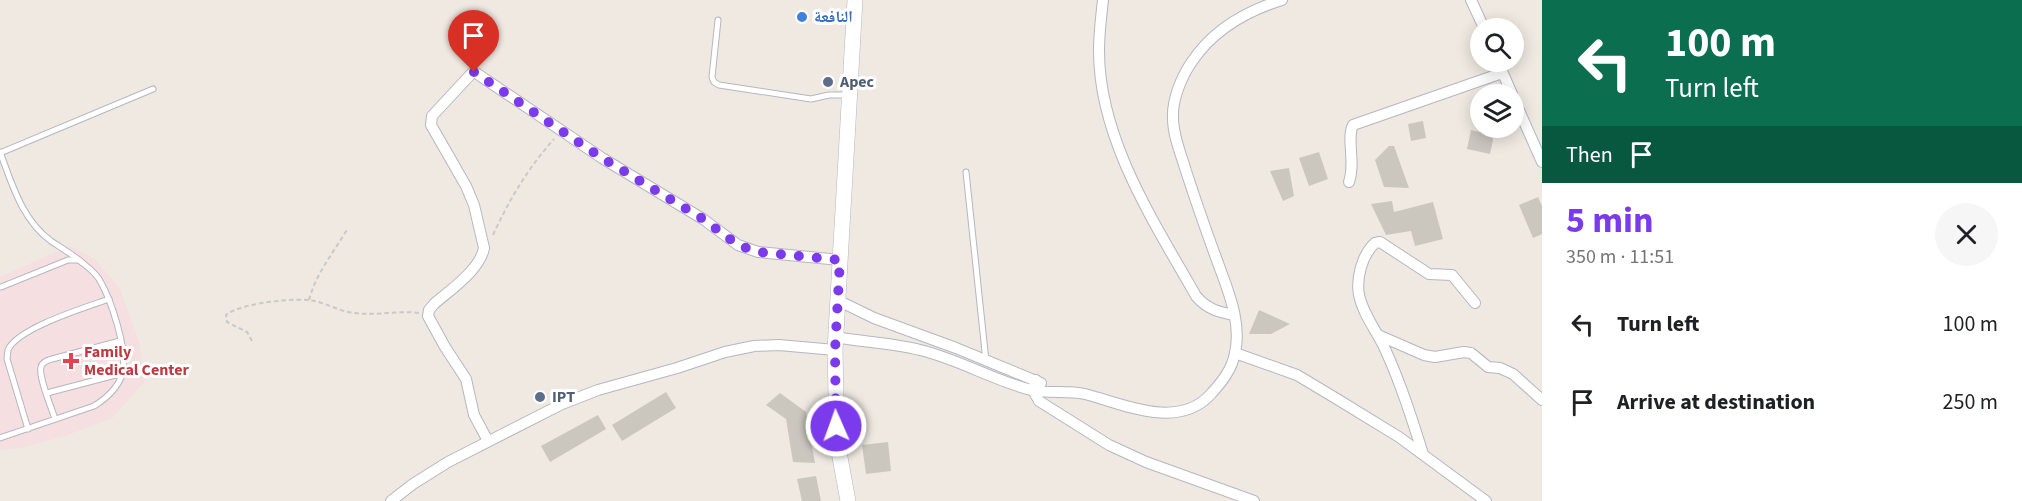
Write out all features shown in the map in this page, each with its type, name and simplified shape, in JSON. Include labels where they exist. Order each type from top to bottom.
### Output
[{"type":"main road","points":[[848,501],[837,441],[835,344],[855,0]]},
{"type":"street","points":[[1103,0],[1099,52],[1102,77],[1111,123],[1125,163],[1146,207],[1196,296],[1204,306],[1234,315]]},
{"type":"street","points":[[391,501],[413,483],[437,468],[562,404],[598,390],[725,352],[754,346],[835,344],[920,349],[986,373],[1055,391],[1085,394],[1125,407],[1150,412],[1179,411],[1194,406],[1207,398],[1230,369],[1237,335],[1229,295],[1179,146],[1173,109],[1188,68],[1211,38],[1230,24],[1282,0]]},
{"type":"street","points":[[1471,0],[1479,18]]},
{"type":"street","points":[[488,441],[474,415],[466,380],[444,347],[428,314],[434,304],[477,266],[483,255],[484,248],[474,205],[466,186],[430,125],[432,116],[468,75],[474,72],[602,158],[703,219],[746,249],[840,260]]},
{"type":"street","points":[[1349,182],[1353,165],[1350,135],[1353,124],[1503,73],[1508,84]]},
{"type":"street","points":[[1524,124],[1542,162]]},
{"type":"street","points":[[1529,136],[1542,143]]},
{"type":"street","points":[[1423,454],[1406,398],[1364,311],[1358,282],[1369,250],[1378,242],[1430,274],[1452,275],[1475,303]]},
{"type":"street","points":[[837,300],[874,318],[986,360],[1034,385]]},
{"type":"street","points":[[1377,334],[1424,355],[1435,357],[1471,353],[1488,367],[1500,368],[1513,374],[1542,400]]},
{"type":"street","points":[[952,360],[956,348]]},
{"type":"street","points":[[1235,353],[1297,375],[1366,416],[1423,454],[1486,501]]},
{"type":"street","points":[[1034,385],[1035,396],[1045,406],[1108,445],[1161,468],[1254,501]]},
{"type":"lane","points":[[718,20],[712,77],[719,85],[811,99],[851,94]]},
{"type":"lane","points":[[0,438],[94,406],[108,397],[123,373],[123,358],[116,318],[99,278],[79,260],[50,240],[28,218],[13,190],[0,152],[153,89]]},
{"type":"lane","points":[[966,172],[986,373]]},
{"type":"lane","points":[[1,287],[68,260],[79,260]]},
{"type":"lane","points":[[28,429],[7,359],[8,350],[24,334],[44,323],[109,299]]},
{"type":"lane","points":[[55,419],[40,368],[46,361],[120,341]]},
{"type":"lane","points":[[47,393],[123,373]]},
{"type":"path","points":[[484,248],[521,182],[537,158],[562,130]]},
{"type":"path","points":[[309,300],[318,273],[348,228]]},
{"type":"path","points":[[252,340],[246,332],[227,322],[226,315],[232,310],[247,305],[309,300],[354,314],[414,312],[428,314]]},
{"type":"shaded area","name":"Family Medical Center","points":[[69,246],[95,259],[120,289],[139,342],[145,381],[112,418],[68,435],[21,448],[0,450],[0,277]]},
{"type":"building","points":[[1423,121],[1426,138],[1411,141],[1408,124]]},
{"type":"building","points":[[1470,135],[1470,138],[1493,138],[1490,154],[1467,149]]},
{"type":"building","points":[[1389,146],[1394,146],[1409,188],[1384,187],[1375,160]]},
{"type":"building","points":[[1319,152],[1328,179],[1309,186],[1299,158]]},
{"type":"building","points":[[1289,168],[1294,196],[1283,201],[1270,171]]},
{"type":"building","points":[[1538,197],[1542,206],[1542,234],[1533,238],[1519,205]]},
{"type":"building","points":[[1392,201],[1394,212],[1433,202],[1443,239],[1415,246],[1411,231],[1386,235],[1371,204]]},
{"type":"building","points":[[1259,310],[1290,324],[1271,334],[1249,334]]},
{"type":"building","points":[[666,392],[676,408],[622,441],[612,425]]},
{"type":"building","points":[[780,393],[806,412],[815,463],[793,462],[786,419],[766,405]]},
{"type":"building","points":[[598,415],[606,429],[550,462],[541,446]]},
{"type":"building","points":[[888,442],[891,471],[866,474],[862,445]]},
{"type":"building","points":[[816,476],[821,501],[802,501],[797,479]]},
{"type":"place","name":"النافعة","points":[[802,17]]},
{"type":"place","name":"Apec","points":[[828,82]]},
{"type":"place","name":"Family Medical Center","points":[[71,361]]},
{"type":"place","name":"IPT","points":[[540,397]]},
{"type":"route","points":[[474,72],[602,158],[703,219],[738,245],[758,252],[840,260],[835,351],[836,426]]}]
